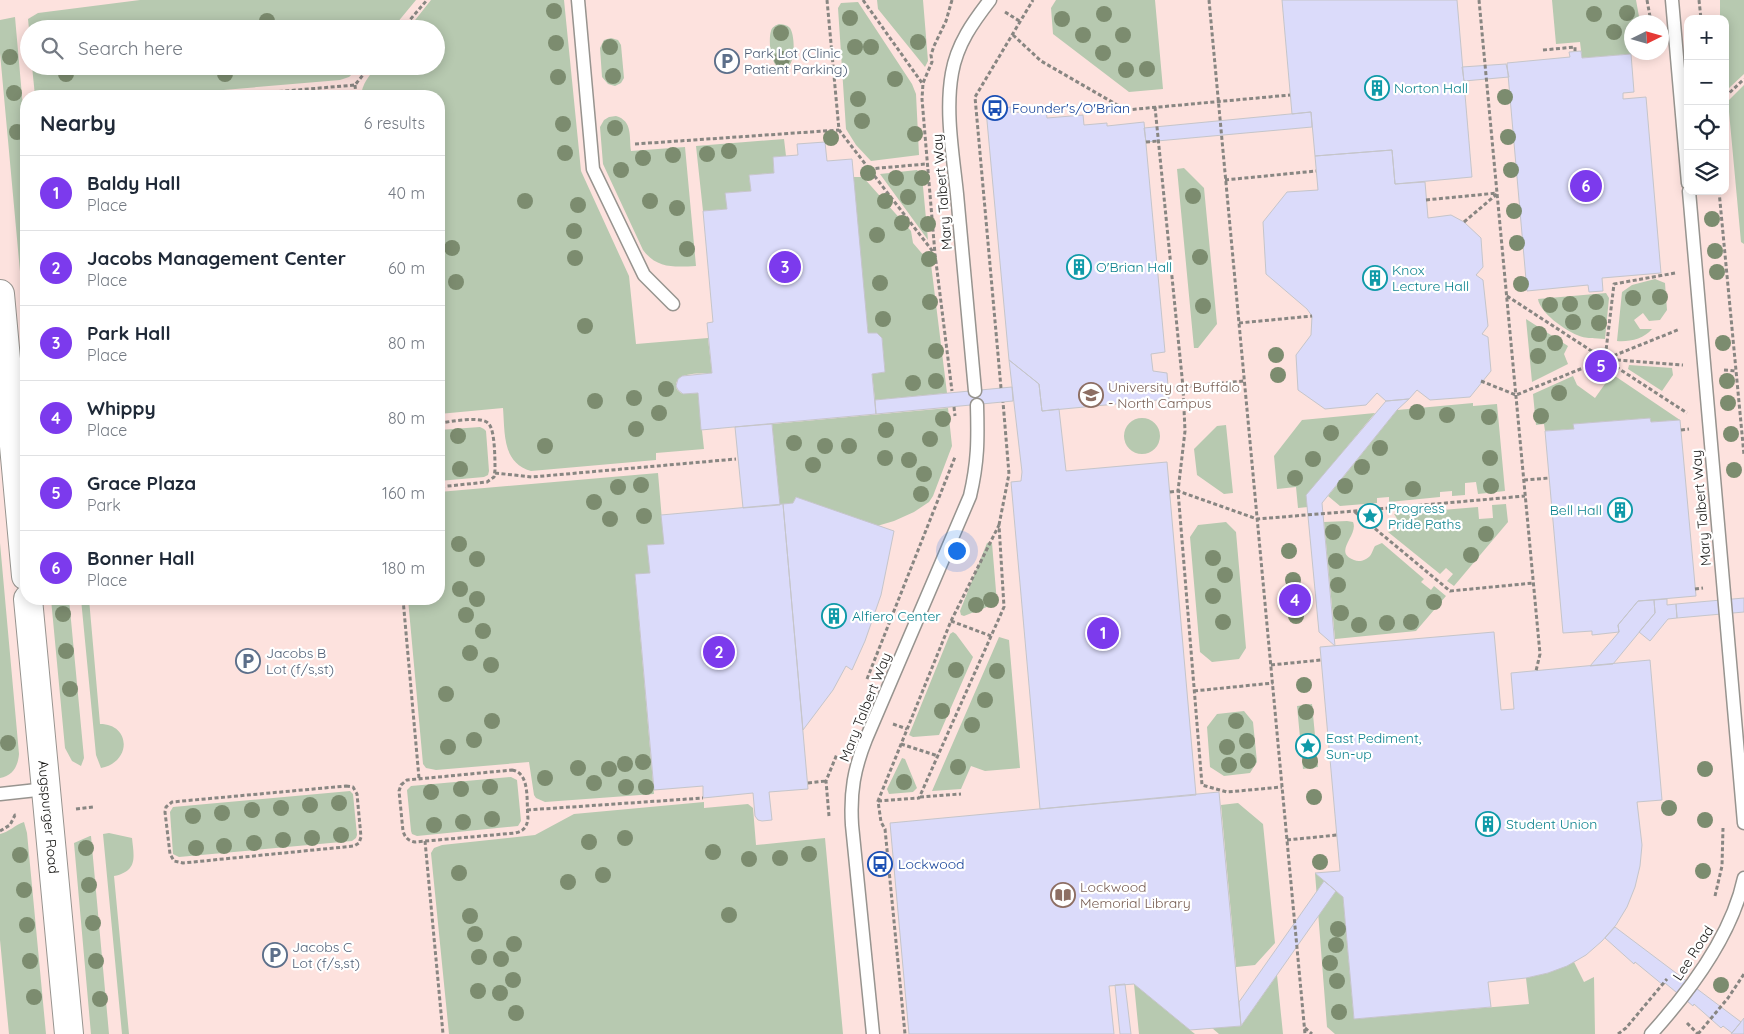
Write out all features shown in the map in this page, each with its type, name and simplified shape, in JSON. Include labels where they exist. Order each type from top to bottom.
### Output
[{"type":"street","points":[[0,294],[20,511]]},
{"type":"street","name":"Augspurger Road","points":[[29,605],[69,1034]]},
{"type":"lane","points":[[578,0],[593,169],[644,274],[673,304]]},
{"type":"lane","name":"Mary Talbert Way","points":[[975,391],[949,93],[952,72],[966,32],[990,0]]},
{"type":"lane","points":[[1672,0],[1685,150]]},
{"type":"lane","name":"Mary Talbert Way","points":[[1688,195],[1744,823]]},
{"type":"lane","name":"Mary Talbert Way","points":[[872,1034],[850,802],[852,781],[866,739],[970,496],[976,469],[978,442],[977,405]]},
{"type":"lane","points":[[0,794],[46,788]]},
{"type":"lane","name":"Lee Road","points":[[1650,1034],[1673,1010],[1719,944],[1731,920],[1744,878]]},
{"type":"path","points":[[409,20],[426,0]]},
{"type":"path","points":[[827,0],[840,130],[935,254]]},
{"type":"path","points":[[863,0],[923,83]]},
{"type":"path","points":[[952,0],[946,21],[931,55],[932,62],[923,83],[922,99],[935,254],[952,393]]},
{"type":"path","points":[[1001,388],[974,97],[1033,0]]},
{"type":"path","points":[[1209,0],[1305,1034]]},
{"type":"path","points":[[1479,0],[1540,654],[1536,671]]},
{"type":"path","points":[[1647,0],[1650,15]]},
{"type":"path","points":[[1699,0],[1701,15]]},
{"type":"path","points":[[1004,12],[1020,22]]},
{"type":"path","points":[[1013,35],[1041,61],[1126,110],[1290,95]]},
{"type":"path","points":[[1543,50],[1575,47],[1575,51]]},
{"type":"path","points":[[356,90],[355,84],[362,75]]},
{"type":"path","points":[[1729,93],[1744,79]]},
{"type":"path","points":[[291,90],[355,84]]},
{"type":"path","points":[[1155,107],[1183,387],[1185,431],[1178,491],[1202,785],[1227,792],[1282,787]]},
{"type":"path","points":[[635,144],[840,130]]},
{"type":"path","points":[[1146,142],[1158,141]]},
{"type":"path","points":[[869,169],[926,164]]},
{"type":"path","points":[[1225,180],[1316,171]]},
{"type":"path","points":[[1426,200],[1497,193]]},
{"type":"path","points":[[1464,222],[1497,193]]},
{"type":"path","points":[[1719,195],[1744,454]]},
{"type":"path","points":[[1605,359],[1614,284],[1675,273],[1676,282]]},
{"type":"path","points":[[1506,296],[1687,413]]},
{"type":"path","points":[[1723,314],[1730,312]]},
{"type":"path","points":[[1239,323],[1312,316]]},
{"type":"path","points":[[1481,381],[1516,395],[1680,329],[1680,338]]},
{"type":"path","points":[[1605,359],[1683,365],[1682,356]]},
{"type":"path","points":[[1720,369],[1736,371]]},
{"type":"path","points":[[1168,388],[1244,381]]},
{"type":"path","points":[[919,798],[1004,607],[999,525],[1009,474],[1003,402]]},
{"type":"path","points":[[1686,403],[1690,438]]},
{"type":"path","points":[[445,422],[479,419],[488,423],[492,430],[495,472],[491,480],[485,483],[445,486]]},
{"type":"path","points":[[1680,430],[1689,429]]},
{"type":"path","points":[[495,472],[532,477],[736,459]]},
{"type":"path","points":[[1524,480],[1549,478]]},
{"type":"path","points":[[1170,492],[1178,491],[1257,519],[1525,496]]},
{"type":"path","points":[[1355,512],[1450,591],[1533,583]]},
{"type":"path","points":[[905,1034],[885,829],[881,822],[878,801],[951,621],[999,525]]},
{"type":"path","points":[[1695,589],[1703,588],[1702,579]]},
{"type":"path","points":[[404,605],[420,778]]},
{"type":"path","points":[[951,621],[991,636]]},
{"type":"path","points":[[1271,665],[1321,660]]},
{"type":"path","points":[[1194,691],[1273,683]]},
{"type":"path","points":[[901,744],[938,756]]},
{"type":"path","points":[[512,770],[518,771],[524,778],[527,810],[527,824],[520,832],[425,842],[411,841],[405,836],[403,830],[399,791],[401,785],[407,780],[512,770]]},
{"type":"path","points":[[808,783],[826,781]]},
{"type":"path","points":[[350,786],[353,787],[357,794],[361,836],[359,843],[351,847],[178,862],[174,861],[170,854],[166,808],[172,802],[177,801],[350,786]]},
{"type":"path","points":[[878,801],[961,794]]},
{"type":"path","points":[[527,810],[703,798]]},
{"type":"path","points":[[1713,901],[1722,866],[1723,819]]},
{"type":"path","points":[[1287,840],[1337,835]]},
{"type":"path","points":[[425,842],[443,1034]]},
{"type":"path","points":[[1683,1020],[1698,1034],[1728,998],[1744,974]]},
{"type":"path","points":[[1618,1034],[1626,1028],[1668,978]]},
{"type":"path","points":[[1305,1028],[1312,1034]]},
{"type":"shaded area","name":"University at Buffalo - North Campus","points":[[0,0],[1744,0],[1744,1034],[0,1034]]},
{"type":"green space","points":[[140,0],[416,0],[399,20],[28,20],[38,13]]},
{"type":"green space","points":[[431,0],[564,0],[581,171],[629,276],[636,344],[708,338],[712,373],[685,375],[677,381],[676,385],[678,391],[683,394],[698,393],[704,449],[656,453],[656,460],[531,471],[522,467],[510,454],[505,437],[503,408],[445,413],[445,90],[362,90],[370,75],[445,75],[445,20],[415,20]]},
{"type":"green space","points":[[877,0],[923,0],[928,61],[925,67],[878,9]]},
{"type":"green space","points":[[1056,0],[1155,0],[1163,89],[1129,92],[1053,34],[1051,8]]},
{"type":"green space","points":[[1552,0],[1636,0],[1639,15],[1624,15],[1624,55],[1582,58],[1580,42],[1556,44]]},
{"type":"green space","points":[[1720,0],[1744,0],[1744,74],[1729,88],[1729,15],[1720,15]]},
{"type":"green space","points":[[858,2],[912,84],[916,94],[919,155],[871,161],[856,145],[846,129],[838,8],[841,3]]},
{"type":"green space","points":[[15,17],[21,90],[20,271],[0,53],[0,20]]},
{"type":"green space","points":[[779,24],[790,28],[793,37],[792,61],[786,68],[776,66],[771,55],[770,35],[774,26]]},
{"type":"green space","points":[[611,38],[618,40],[621,45],[624,78],[621,83],[615,86],[608,84],[602,77],[600,48],[604,40]]},
{"type":"green space","points":[[33,75],[351,75],[340,80],[223,90],[34,90]]},
{"type":"green space","points":[[1744,85],[1744,244],[1741,242],[1729,100]]},
{"type":"green space","points":[[616,116],[621,118],[628,126],[631,151],[685,147],[696,266],[667,266],[660,264],[643,250],[603,164],[600,127],[604,120]]},
{"type":"green space","points":[[784,139],[786,156],[773,157],[774,173],[749,175],[751,191],[726,193],[727,209],[703,211],[696,146]]},
{"type":"green space","points":[[1184,168],[1204,188],[1217,324],[1198,348],[1194,348],[1177,169]]},
{"type":"green space","points":[[917,170],[922,176],[928,240],[880,174]]},
{"type":"green space","points":[[851,177],[863,177],[911,231],[913,243],[931,264],[947,393],[875,400],[872,374],[885,372],[882,339],[877,333],[868,333]]},
{"type":"green space","points":[[1655,279],[1665,283],[1667,310],[1660,320],[1649,321],[1643,313],[1634,320],[1640,329],[1652,329],[1636,339],[1617,341],[1622,292],[1632,285]]},
{"type":"green space","points":[[1606,293],[1609,298],[1605,339],[1583,337],[1566,329],[1543,310],[1538,299]]},
{"type":"green space","points":[[1526,319],[1568,346],[1564,354],[1568,364],[1532,382]]},
{"type":"green space","points":[[1629,365],[1672,368],[1673,375],[1662,391],[1628,369]]},
{"type":"green space","points":[[1612,374],[1680,420],[1651,422],[1650,418],[1574,424],[1574,429],[1545,431],[1544,424],[1536,425],[1533,394],[1573,376],[1577,385],[1595,398]]},
{"type":"green space","points":[[1473,403],[1473,406],[1497,404],[1505,491],[1478,494],[1476,482],[1465,483],[1465,495],[1452,496],[1452,491],[1440,492],[1440,497],[1389,502],[1389,497],[1377,498],[1377,503],[1340,506],[1328,496],[1397,410]]},
{"type":"green space","points":[[948,408],[952,446],[933,496],[929,502],[914,512],[877,526],[796,497],[793,503],[780,505],[772,424]]},
{"type":"green space","points":[[1375,413],[1307,495],[1308,507],[1298,508],[1296,487],[1277,489],[1274,456],[1302,420]]},
{"type":"green space","points":[[1142,418],[1154,424],[1160,436],[1154,448],[1142,454],[1130,448],[1124,436],[1130,424]]},
{"type":"green space","points":[[1226,425],[1233,493],[1224,494],[1197,475],[1194,449],[1217,426]]},
{"type":"green space","points":[[480,427],[486,431],[488,475],[445,480],[445,430]]},
{"type":"green space","points":[[658,473],[664,544],[648,545],[650,573],[635,575],[654,794],[545,802],[534,795],[529,762],[436,770],[426,768],[423,764],[409,605],[445,605],[445,491]]},
{"type":"green space","points":[[1506,504],[1508,522],[1454,586],[1447,581],[1453,574],[1446,568],[1440,574],[1388,532],[1395,530],[1398,526],[1398,520],[1394,514],[1478,507],[1479,519],[1493,518],[1492,505]]},
{"type":"green space","points":[[1226,522],[1236,532],[1246,648],[1239,659],[1212,662],[1200,652],[1190,537],[1198,525]]},
{"type":"green space","points":[[1324,522],[1353,522],[1354,527],[1345,553],[1348,557],[1356,561],[1363,560],[1370,556],[1375,546],[1382,543],[1424,579],[1421,582],[1431,590],[1434,586],[1446,596],[1416,631],[1335,639]]},
{"type":"green space","points":[[0,543],[19,754],[14,770],[0,778]]},
{"type":"green space","points":[[987,543],[992,543],[997,603],[964,616],[961,615],[960,611]]},
{"type":"green space","points":[[52,605],[70,605],[84,758],[81,766],[72,761],[65,748]]},
{"type":"green space","points":[[82,605],[90,605],[100,724],[118,730],[124,744],[118,759],[101,768],[96,755]]},
{"type":"green space","points":[[953,632],[973,657],[939,735],[913,737],[909,735],[950,634]]},
{"type":"green space","points":[[999,637],[1009,640],[1020,768],[985,771],[971,766],[961,789],[932,791]]},
{"type":"green space","points":[[1312,704],[1318,767],[1303,769],[1297,706]]},
{"type":"green space","points":[[1244,711],[1253,722],[1257,762],[1250,773],[1224,776],[1210,767],[1207,727],[1217,714]]},
{"type":"green space","points":[[902,758],[905,759],[917,788],[913,792],[889,794],[887,789]]},
{"type":"green space","points":[[511,777],[517,780],[521,821],[518,826],[417,836],[412,834],[407,790],[411,786]]},
{"type":"green space","points":[[350,791],[353,794],[357,835],[352,841],[179,857],[173,854],[170,812],[173,807]]},
{"type":"green space","points":[[704,802],[704,808],[748,804],[753,808],[756,845],[825,838],[843,1034],[449,1034],[431,853],[434,848],[442,845],[535,835],[574,814]]},
{"type":"green space","points":[[1238,803],[1263,824],[1275,943],[1255,965],[1236,967],[1221,805]]},
{"type":"green space","points":[[24,822],[27,833],[46,1034],[9,1034],[0,940],[0,834]]},
{"type":"green space","points":[[109,833],[132,838],[133,845],[134,857],[131,867],[122,874],[114,876],[129,1034],[122,1034],[103,834]]},
{"type":"green space","points":[[90,836],[109,1034],[91,1034],[74,843]]},
{"type":"green space","points":[[1315,873],[1343,897],[1354,1019],[1529,1004],[1526,978],[1548,973],[1574,962],[1584,982],[1594,977],[1595,1034],[1335,1034],[1327,1027]]},
{"type":"green space","points":[[1277,975],[1283,1034],[1219,1034],[1212,1028],[1241,1026]]},
{"type":"green space","points":[[1134,984],[1190,1030],[1195,1034],[1139,1034]]},
{"type":"building","name":"Norton Hall","points":[[1282,0],[1457,0],[1472,177],[1395,184],[1392,150],[1315,156],[1311,112],[1292,114]]},
{"type":"building","points":[[1581,51],[1582,58],[1624,55],[1624,60],[1631,60],[1634,92],[1623,93],[1623,99],[1646,97],[1661,273],[1602,278],[1603,291],[1589,292],[1588,285],[1527,291],[1507,63],[1570,57],[1569,52]]},
{"type":"building","points":[[1506,64],[1509,77],[1464,81],[1462,67]]},
{"type":"building","name":"O'Brian Hall","points":[[1011,107],[1011,113],[1046,110],[1047,118],[1083,115],[1084,125],[1107,123],[1107,126],[1144,122],[1165,352],[1151,354],[1153,371],[1167,373],[1169,399],[1042,411],[1039,384],[1009,360],[986,110]]},
{"type":"building","points":[[1311,112],[1312,127],[1146,142],[1144,128]]},
{"type":"building","points":[[825,142],[827,161],[852,159],[868,333],[877,333],[882,338],[885,372],[872,374],[876,414],[701,430],[698,393],[683,394],[676,386],[678,379],[682,376],[712,373],[707,323],[713,322],[703,211],[727,209],[725,193],[751,191],[749,175],[774,173],[773,157],[798,155],[797,144]]},
{"type":"building","name":"Knox Lecture Hall","points":[[1392,150],[1395,184],[1425,182],[1428,218],[1451,215],[1464,222],[1481,238],[1483,267],[1476,275],[1483,280],[1488,326],[1482,334],[1488,337],[1491,371],[1470,397],[1430,400],[1417,390],[1409,399],[1386,401],[1377,393],[1366,405],[1325,409],[1298,390],[1296,355],[1311,335],[1312,316],[1307,309],[1266,274],[1263,222],[1287,192],[1318,190],[1315,156]]},
{"type":"building","points":[[1009,360],[1039,384],[1042,411],[1059,409],[1066,471],[1167,462],[1196,795],[1040,809],[1011,482],[1021,481],[1022,472]]},
{"type":"building","points":[[1012,387],[1013,401],[876,414],[875,400]]},
{"type":"building","points":[[1409,399],[1397,410],[1322,503],[1335,646],[1319,632],[1306,495],[1386,401]]},
{"type":"building","name":"Bell Hall","points":[[1650,418],[1651,422],[1680,420],[1696,596],[1638,601],[1618,625],[1619,632],[1592,635],[1592,631],[1563,633],[1545,431],[1574,429],[1573,424]]},
{"type":"building","points":[[772,424],[780,505],[743,508],[735,427]]},
{"type":"building","name":"Alfiero Center","points":[[796,497],[894,531],[881,595],[865,641],[852,670],[846,666],[833,690],[803,730],[783,504],[793,503]]},
{"type":"building","points":[[783,504],[808,789],[769,792],[772,820],[762,821],[758,820],[755,816],[753,793],[703,798],[703,786],[654,790],[635,574],[650,573],[647,545],[664,544],[661,515]]},
{"type":"building","points":[[1744,598],[1744,612],[1677,618],[1676,604]]},
{"type":"building","points":[[1667,599],[1667,605],[1676,604],[1677,618],[1668,619],[1650,641],[1639,632],[1655,613],[1654,600]]},
{"type":"building","points":[[1654,600],[1655,613],[1613,664],[1590,666],[1619,632],[1618,625],[1638,601]]},
{"type":"building","name":"Student Union","points":[[1494,632],[1501,710],[1514,709],[1511,673],[1650,660],[1662,800],[1637,802],[1642,845],[1635,887],[1627,907],[1616,925],[1586,955],[1567,966],[1548,973],[1526,978],[1488,982],[1491,1007],[1354,1019],[1343,897],[1315,873],[1340,871],[1320,647]]},
{"type":"building","name":"Lockwood Memorial Library","points":[[1219,792],[1241,1026],[1190,1030],[1134,984],[1109,986],[1114,1034],[909,1034],[890,823]]},
{"type":"building","points":[[1324,881],[1336,891],[1241,1026],[1239,1002]]},
{"type":"building","points":[[1615,927],[1741,1022],[1732,1033],[1723,1026],[1721,1028],[1694,1004],[1693,1006],[1665,983],[1663,985],[1635,962],[1634,964],[1605,938]]},
{"type":"building","points":[[1125,984],[1131,1034],[1120,1034],[1115,985]]},
{"type":"building","points":[[1744,1018],[1744,1034],[1731,1034],[1736,1028]]},
{"type":"place","name":"Park Lot (Clinic Patient Parking)","points":[[727,61]]},
{"type":"place","name":"Norton Hall","points":[[1377,88]]},
{"type":"place","name":"Founder's/O'Brian","points":[[995,108]]},
{"type":"place","name":"Bonner Hall","points":[[1586,186]]},
{"type":"place","name":"Park Hall","points":[[785,267]]},
{"type":"place","name":"O'Brian Hall","points":[[1079,267]]},
{"type":"place","name":"Knox Lecture Hall","points":[[1375,278]]},
{"type":"place","name":"Grace Plaza","points":[[1601,366]]},
{"type":"place","name":"University at Buffalo - North Campus","points":[[1091,395]]},
{"type":"place","name":"Bell Hall","points":[[1620,510]]},
{"type":"place","name":"Progress Pride Paths","points":[[1370,516]]},
{"type":"place","name":"Whippy","points":[[1295,600]]},
{"type":"place","name":"Alfiero Center","points":[[834,616]]},
{"type":"place","name":"Baldy Hall","points":[[1103,633]]},
{"type":"place","name":"Jacobs Management Center","points":[[719,652]]},
{"type":"place","name":"Jacobs B Lot (f/s,st)","points":[[248,661]]},
{"type":"place","name":"East Pediment, Sun-up","points":[[1308,746]]},
{"type":"place","name":"Student Union","points":[[1488,824]]},
{"type":"place","name":"Lockwood","points":[[880,864]]},
{"type":"place","name":"Lockwood Memorial Library","points":[[1063,895]]},
{"type":"place","name":"Jacobs C Lot (f/s,st)","points":[[275,955]]}]
